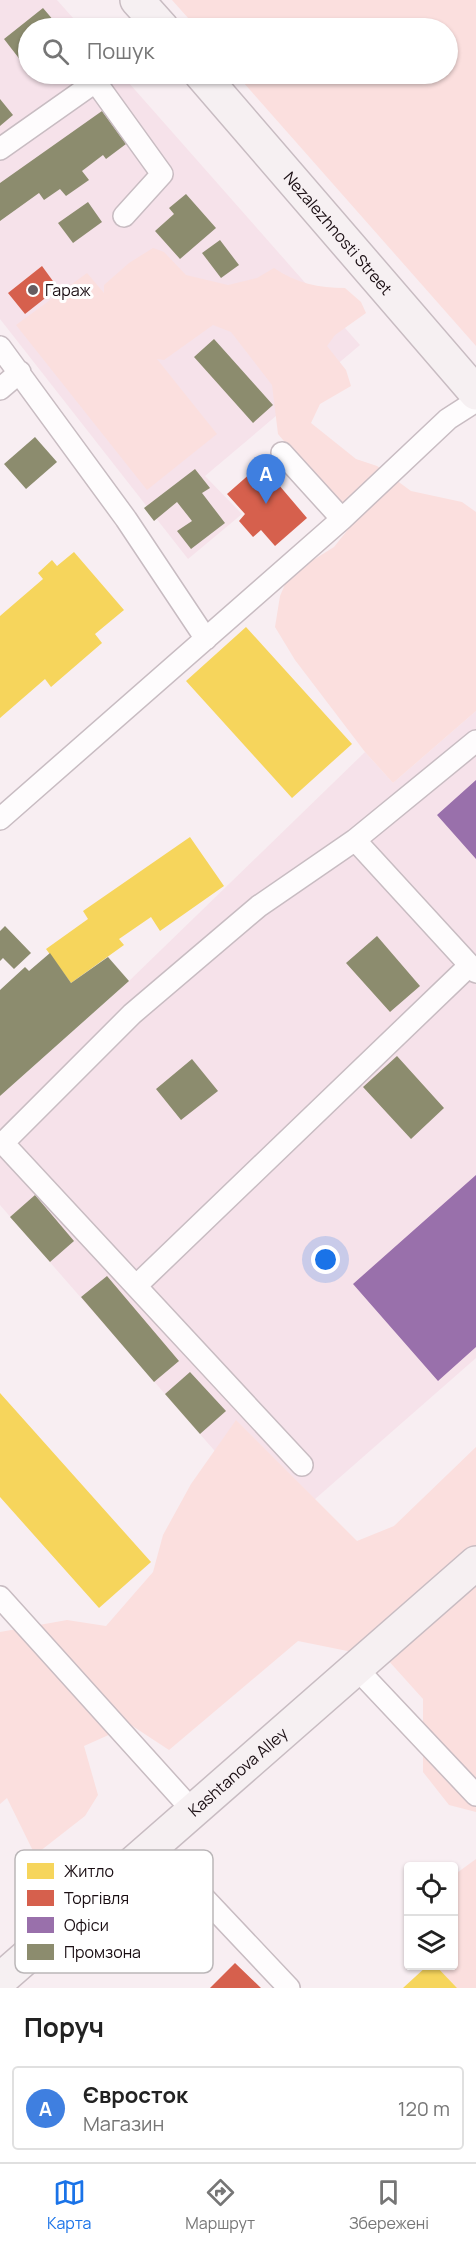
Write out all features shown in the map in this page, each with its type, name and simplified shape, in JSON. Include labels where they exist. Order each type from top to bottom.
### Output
[{"type":"street","points":[[137,0],[153,18]]},
{"type":"street","name":"Nezalezhnosti Street","points":[[210,84],[476,393]]},
{"type":"street","name":"Kashtanova Alley","points":[[150,1850],[476,1563]]},
{"type":"street","name":"Kashtanova Alley","points":[[0,1980],[15,1967]]},
{"type":"lane","points":[[0,149],[90,84]]},
{"type":"lane","points":[[104,84],[162,174],[124,216]]},
{"type":"lane","points":[[0,347],[126,519],[206,639]]},
{"type":"lane","points":[[0,389],[20,372]]},
{"type":"lane","points":[[0,819],[342,519],[448,419],[476,401]]},
{"type":"lane","points":[[282,453],[342,519]]},
{"type":"lane","points":[[302,1465],[3,1143],[132,1014],[259,906],[355,840],[476,741]]},
{"type":"lane","points":[[136,1286],[473,968],[355,840]]},
{"type":"lane","points":[[0,1598],[193,1811]]},
{"type":"lane","points":[[357,1669],[476,1795]]},
{"type":"lane","points":[[155,1846],[159,1850]]},
{"type":"lane","points":[[213,1907],[289,1988]]},
{"type":"shaded area","points":[[0,0],[57,0],[73,18],[18,18],[18,84],[130,84],[360,345],[205,476],[242,514],[188,559],[0,319]]},
{"type":"shaded area","points":[[172,0],[476,0],[476,346],[245,84],[458,84],[458,18],[188,18]]},
{"type":"shaded area","points":[[153,248],[164,252],[186,275],[228,285],[257,278],[274,268],[308,284],[345,288],[361,302],[366,313],[335,335],[327,346],[346,370],[351,386],[320,404],[311,423],[356,459],[377,466],[411,491],[462,502],[476,512],[476,711],[393,783],[365,752],[295,660],[275,627],[280,596],[289,575],[334,547],[353,523],[278,434],[272,385],[231,332],[213,325],[164,360],[157,359],[217,434],[147,490],[16,325],[87,273],[104,293],[104,285],[129,263]]},
{"type":"shaded area","points":[[476,711],[476,1358],[282,1528],[0,1205],[0,1096],[129,981],[365,752],[393,783]]},
{"type":"shaded area","points":[[236,1420],[357,1541],[394,1526],[476,1447],[476,1812],[449,1805],[423,1772],[423,1699],[387,1659],[298,1641],[169,1750],[131,1725],[84,1746],[98,1795],[85,1816],[41,1850],[33,1850],[7,1798],[0,1804],[0,1632],[67,1620],[106,1626],[153,1572],[163,1535],[191,1484]]},
{"type":"shaded area","points":[[476,1859],[476,1988],[457,1988],[440,1970],[458,1970],[458,1872]]},
{"type":"building: Житло","points":[[74,552],[124,610],[95,634],[102,643],[51,687],[45,679],[0,718],[0,616],[43,579],[38,573],[52,560],[57,566]]},
{"type":"building: Житло","points":[[246,627],[352,744],[292,798],[186,681]]},
{"type":"building: Житло","points":[[190,837],[224,886],[160,931],[151,917],[119,939],[124,945],[71,983],[46,949],[88,919],[83,911]]},
{"type":"building: Житло","points":[[0,1393],[151,1562],[99,1608],[0,1497]]},
{"type":"building: Житло","points":[[423,1970],[440,1970],[457,1988],[403,1988]]},
{"type":"building: Торгівля","name":"Гараж","points":[[42,266],[58,288],[25,314],[8,293]]},
{"type":"building: Торгівля","points":[[261,464],[307,518],[275,546],[261,530],[253,537],[239,521],[245,514],[227,494]]},
{"type":"building: Торгівля","points":[[235,1963],[261,1988],[210,1988]]},
{"type":"building: Офіси","points":[[476,780],[476,859],[437,815]]},
{"type":"building: Офіси","points":[[476,1175],[476,1347],[438,1381],[353,1284]]},
{"type":"building: Промзона","points":[[43,8],[52,18],[30,18]]},
{"type":"building: Промзона","points":[[18,28],[18,57],[4,39]]},
{"type":"building: Промзона","points":[[0,99],[13,115],[0,126]]},
{"type":"building: Промзона","points":[[102,111],[126,144],[106,159],[103,155],[82,171],[89,180],[66,196],[60,189],[44,200],[39,193],[0,221],[0,183]]},
{"type":"building: Промзона","points":[[186,194],[216,228],[180,259],[155,231],[174,214],[169,208]]},
{"type":"building: Промзона","points":[[88,202],[102,222],[73,243],[58,223]]},
{"type":"building: Промзона","points":[[220,240],[239,265],[221,278],[202,253]]},
{"type":"building: Промзона","points":[[214,339],[273,405],[253,423],[194,357]]},
{"type":"building: Промзона","points":[[35,437],[57,462],[26,489],[4,464]]},
{"type":"building: Промзона","points":[[195,469],[210,488],[202,493],[225,523],[191,549],[177,531],[192,521],[177,502],[154,521],[144,508]]},
{"type":"building: Промзона","points":[[5,926],[31,953],[14,969],[3,958],[0,961],[0,931]]},
{"type":"building: Промзона","points":[[377,936],[420,986],[390,1012],[346,963]]},
{"type":"building: Промзона","points":[[50,953],[71,983],[108,957],[129,981],[0,1096],[0,990],[25,967],[29,971]]},
{"type":"building: Промзона","points":[[397,1056],[444,1108],[411,1139],[363,1087]]},
{"type":"building: Промзона","points":[[192,1059],[218,1091],[181,1120],[156,1089]]},
{"type":"building: Промзона","points":[[35,1195],[74,1241],[50,1262],[10,1217]]},
{"type":"building: Промзона","points":[[107,1276],[179,1361],[154,1382],[81,1297]]},
{"type":"building: Промзона","points":[[190,1372],[226,1411],[200,1434],[165,1394]]},
{"type":"place","name":"Гараж","points":[[33,290]]},
{"type":"place","name":"Євросток","points":[[266,504]]}]
